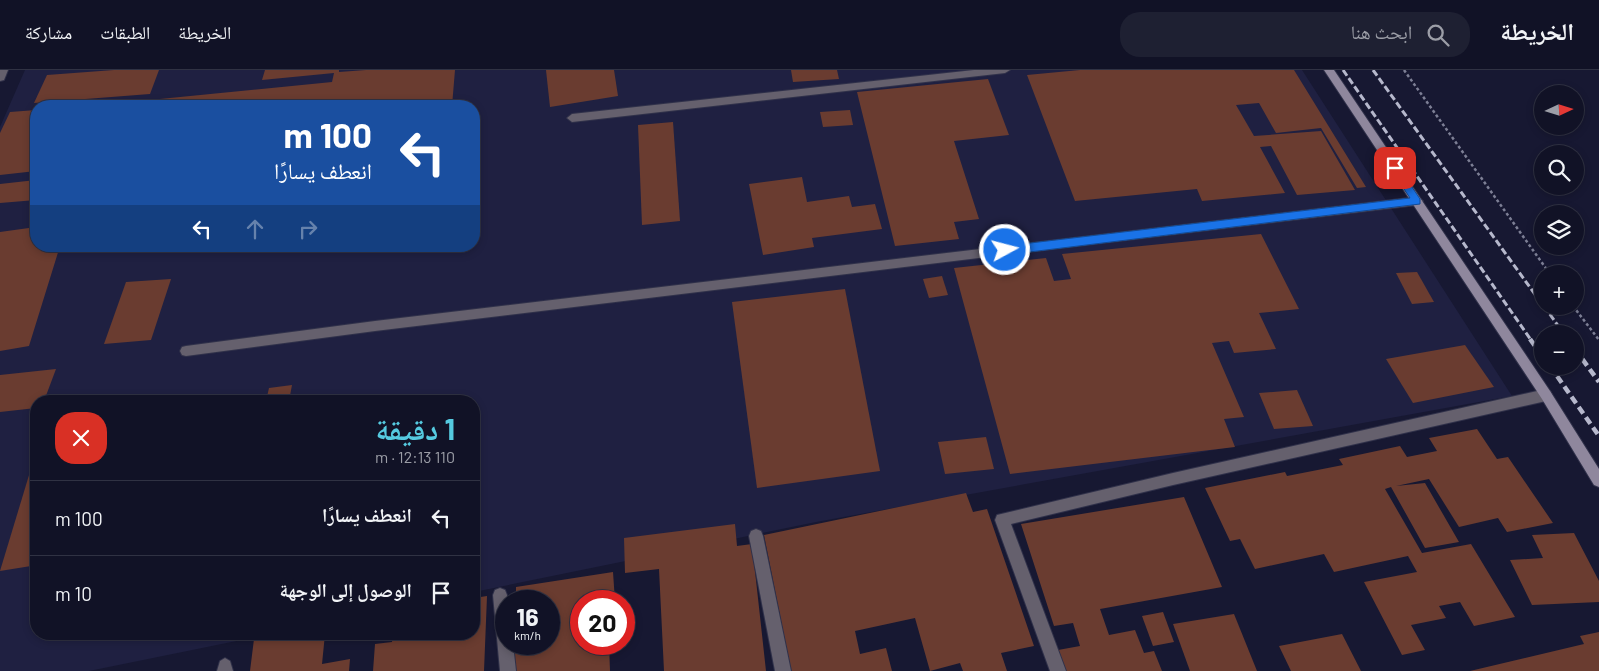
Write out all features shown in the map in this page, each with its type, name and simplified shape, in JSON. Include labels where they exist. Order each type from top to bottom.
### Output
[{"type":"street","points":[[0,78],[3,70]]},
{"type":"street","points":[[572,118],[1005,70]]},
{"type":"street","points":[[1329,70],[1546,395],[1599,481]]},
{"type":"street","points":[[186,352],[385,325],[1417,201]]},
{"type":"street","points":[[1058,671],[1002,520],[1173,479],[1546,395]]},
{"type":"street","points":[[756,536],[783,671]]},
{"type":"street","points":[[506,655],[508,671]]},
{"type":"path","points":[[1404,70],[1544,265]]},
{"type":"path","points":[[1580,315],[1599,340]]},
{"type":"shaded area","points":[[25,70],[1302,70],[1512,396],[816,522],[480,591],[480,395],[30,395],[30,640],[241,640],[89,671],[0,671],[0,127]]},
{"type":"building","points":[[114,70],[159,70],[150,94],[73,100],[35,100],[47,75]]},
{"type":"building","points":[[265,70],[339,70],[339,72],[366,70],[455,70],[452,100],[150,100],[332,82],[334,73],[262,80]]},
{"type":"building","points":[[546,70],[614,70],[618,96],[550,107]]},
{"type":"building","points":[[791,70],[837,70],[839,79],[793,82]]},
{"type":"building","points":[[1080,70],[1294,70],[1366,187],[1357,188],[1321,128],[1276,133],[1259,103],[1236,105],[1254,136],[1321,131],[1355,190],[1297,195],[1271,146],[1260,147],[1285,193],[1202,201],[1197,189],[1075,201],[1027,75]]},
{"type":"building","points":[[988,79],[1009,135],[954,141],[979,219],[954,222],[959,239],[895,246],[857,92]]},
{"type":"building","points":[[30,110],[30,172],[0,175],[0,133],[10,112]]},
{"type":"building","points":[[850,110],[853,125],[823,127],[820,112]]},
{"type":"building","points":[[673,122],[680,221],[642,225],[638,125]]},
{"type":"building","points":[[802,177],[807,202],[849,196],[852,207],[875,204],[882,229],[812,238],[814,247],[763,255],[749,184]]},
{"type":"building","points":[[30,181],[30,200],[0,203],[0,184]]},
{"type":"building","points":[[30,228],[30,252],[58,252],[29,346],[0,351],[0,232]]},
{"type":"building","points":[[1261,234],[1299,309],[1259,313],[1276,349],[1234,353],[1229,341],[1212,343],[1244,417],[1224,419],[1235,447],[1010,474],[954,268],[1046,258],[1054,281],[1071,279],[1062,254]]},
{"type":"building","points":[[1417,272],[1434,302],[1412,304],[1396,273]]},
{"type":"building","points":[[942,276],[948,295],[929,298],[923,279]]},
{"type":"building","points":[[171,279],[151,340],[104,344],[126,282]]},
{"type":"building","points":[[845,289],[880,471],[757,488],[732,302]]},
{"type":"building","points":[[1465,345],[1494,387],[1413,403],[1386,359]]},
{"type":"building","points":[[56,369],[46,395],[30,395],[30,409],[0,412],[0,375]]},
{"type":"building","points":[[292,385],[290,395],[267,395],[269,388]]},
{"type":"building","points":[[1297,390],[1313,426],[1274,429],[1259,393]]},
{"type":"building","points":[[1477,429],[1497,459],[1508,457],[1553,523],[1507,532],[1498,518],[1459,527],[1429,479],[1396,486],[1425,483],[1459,542],[1425,548],[1391,487],[1385,489],[1422,553],[1471,544],[1515,617],[1474,626],[1460,602],[1439,606],[1446,618],[1411,625],[1425,650],[1402,655],[1364,582],[1417,572],[1408,556],[1334,572],[1324,554],[1255,569],[1240,539],[1230,541],[1205,488],[1285,472],[1287,476],[1343,465],[1339,459],[1400,446],[1407,457],[1437,451],[1429,438]]},
{"type":"building","points":[[986,437],[994,469],[945,474],[938,442]]},
{"type":"building","points":[[30,472],[30,566],[0,571]]},
{"type":"building","points":[[966,493],[973,512],[987,509],[1034,646],[1001,653],[1007,671],[963,671],[960,663],[930,671],[915,618],[855,631],[860,654],[886,648],[892,671],[791,671],[764,535]]},
{"type":"building","points":[[1184,497],[1222,587],[1100,609],[1109,635],[1135,630],[1144,653],[1154,651],[1162,671],[1065,671],[1058,650],[1080,646],[1073,623],[1054,626],[1021,524]]},
{"type":"building","points":[[735,524],[737,546],[752,544],[766,671],[664,671],[659,569],[625,573],[624,538]]},
{"type":"building","points":[[1574,533],[1599,581],[1599,602],[1532,605],[1510,560],[1543,558],[1532,535]]},
{"type":"building","points":[[613,572],[614,590],[570,590],[570,655],[609,655],[610,671],[515,671],[515,655],[560,655],[560,590],[516,590],[516,587]]},
{"type":"building","points":[[487,596],[484,671],[373,671],[375,644],[392,642],[392,640],[480,640],[480,597]]},
{"type":"building","points":[[1163,612],[1174,642],[1153,646],[1142,616]]},
{"type":"building","points":[[1234,614],[1257,671],[1190,671],[1173,624]]},
{"type":"building","points":[[1599,632],[1599,671],[1470,671],[1584,644],[1580,636]]},
{"type":"building","points":[[1342,634],[1361,671],[1291,671],[1279,646]]},
{"type":"building","points":[[254,640],[324,640],[322,664],[350,659],[349,671],[250,671]]},
{"type":"railway","points":[[1343,70],[1531,340]]},
{"type":"railway","points":[[1373,70],[1534,293]]},
{"type":"railway","points":[[1550,315],[1558,325]]},
{"type":"railway","points":[[1530,339],[1534,345]]},
{"type":"railway","points":[[1584,361],[1599,382]]},
{"type":"railway","points":[[1556,375],[1599,436]]},
{"type":"route","points":[[1005,250],[1417,201],[1395,168]]}]
